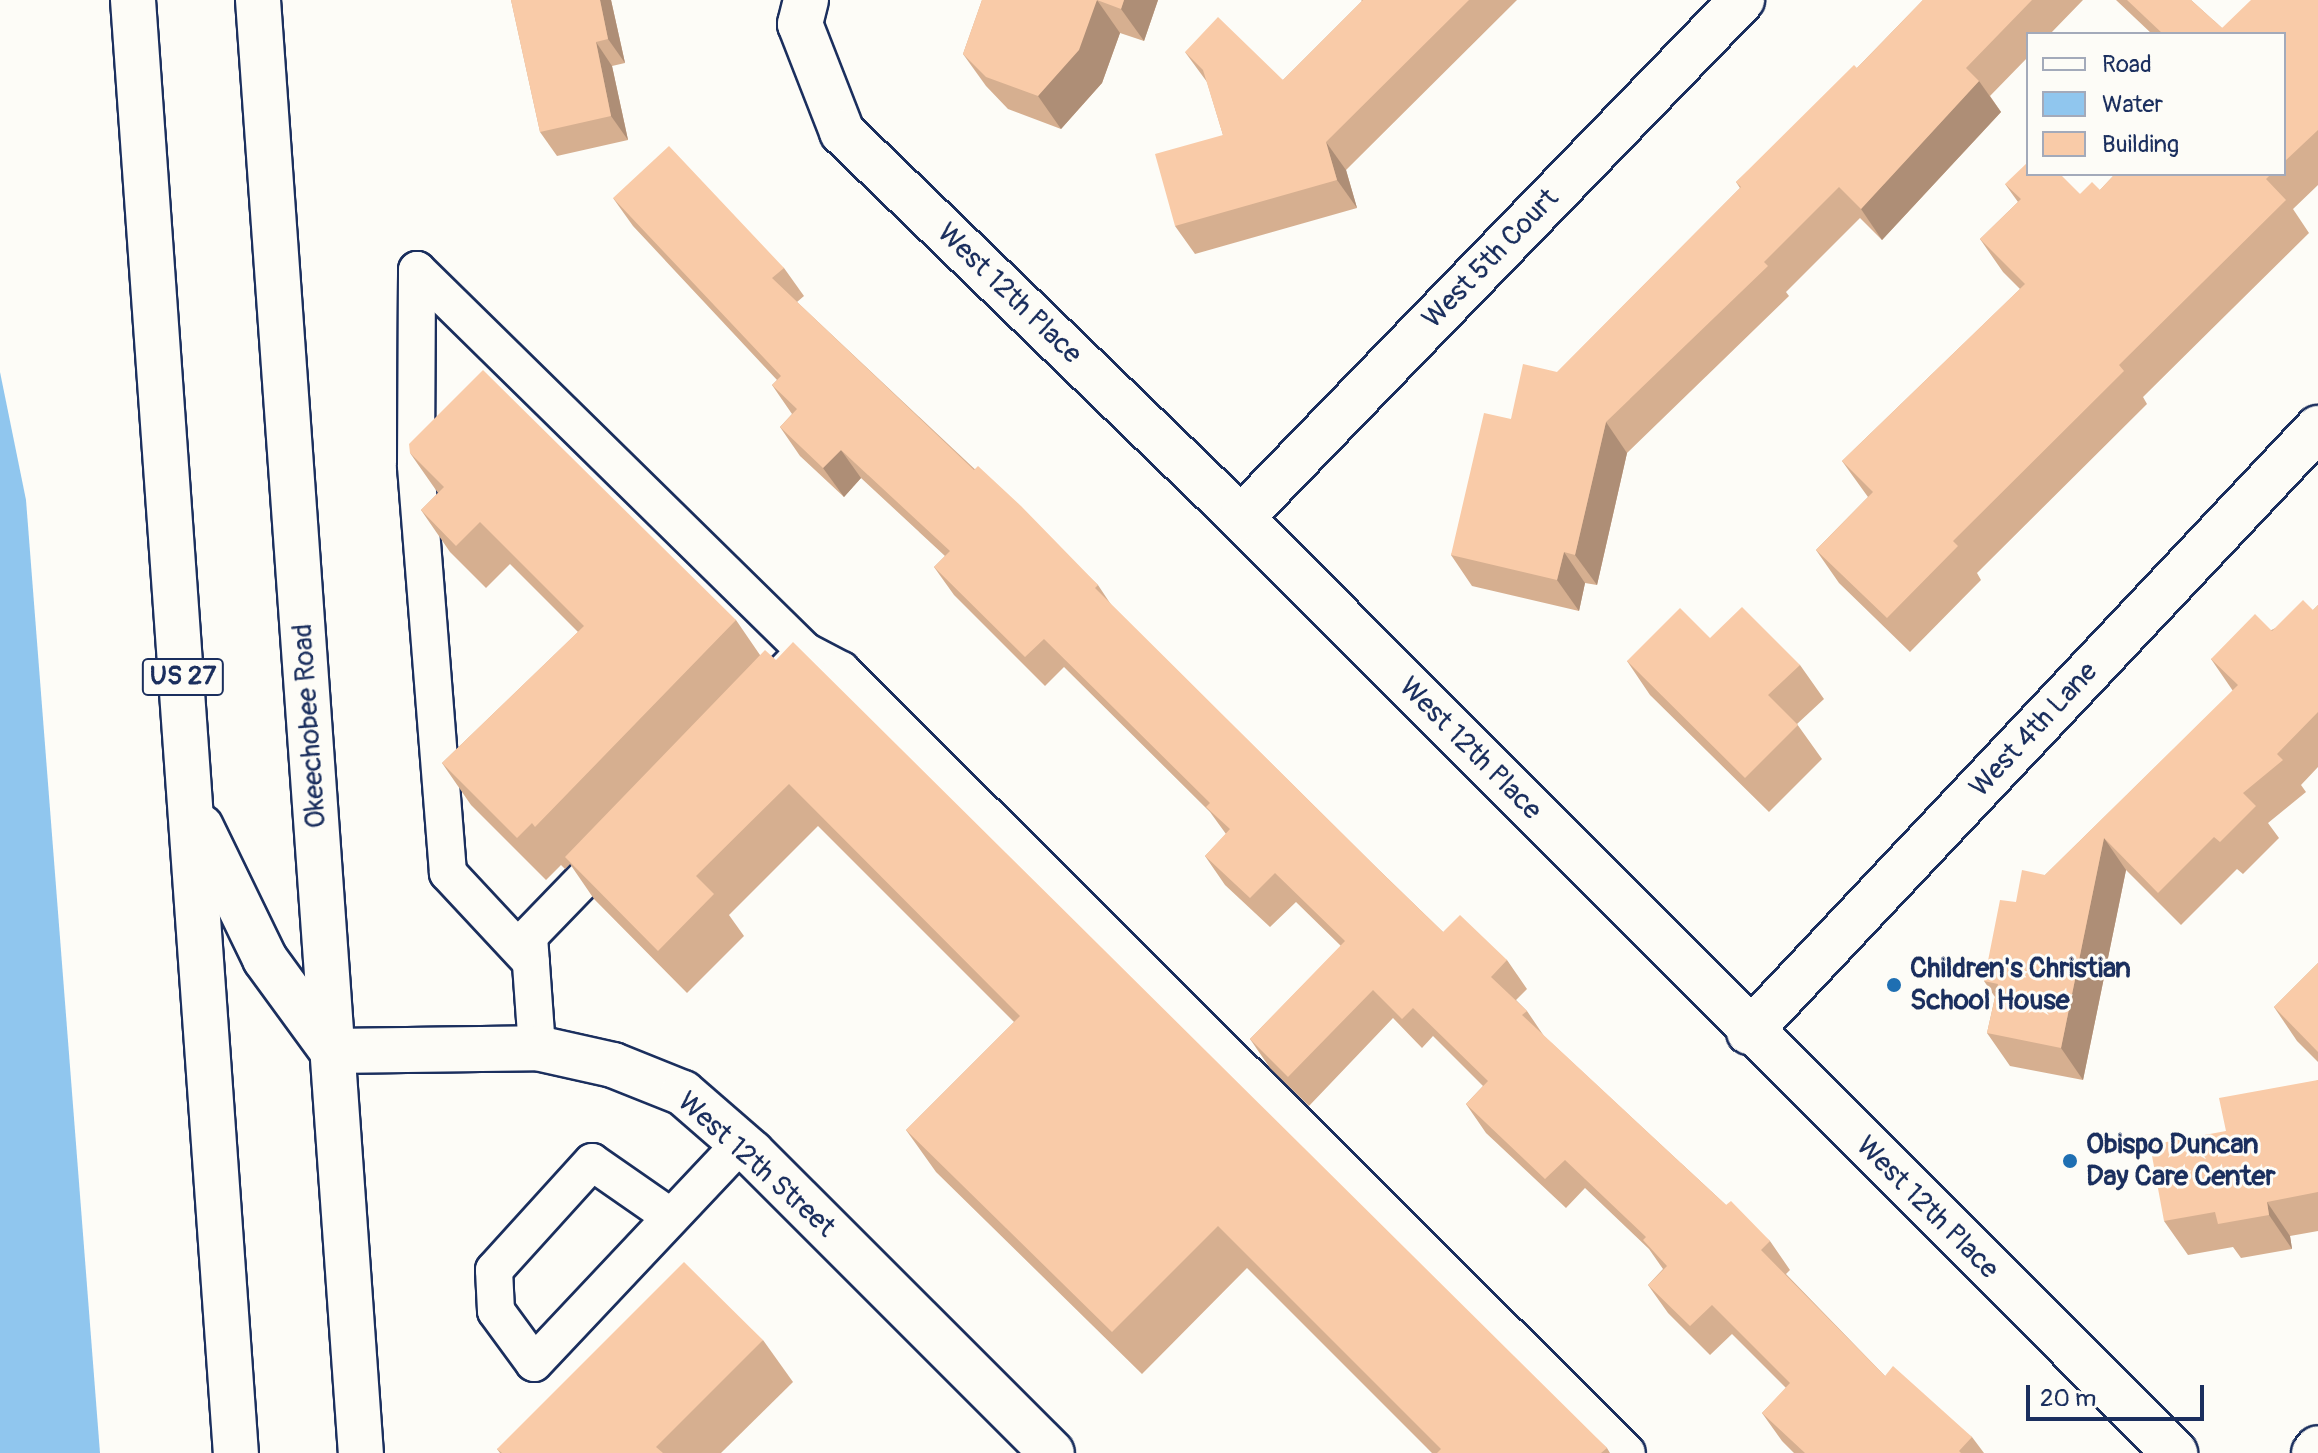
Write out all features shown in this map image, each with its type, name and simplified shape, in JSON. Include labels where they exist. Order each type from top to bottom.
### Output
[{"type":"main road","name":"US 27","points":[[133,0],[236,1453]]},
{"type":"main road","name":"Okeechobee Road","points":[[258,0],[361,1453]]},
{"type":"main road","name":"West 5th Court","points":[[1241,518],[1742,0]]},
{"type":"main road","name":"West 12th Place","points":[[803,12],[842,132],[1241,518],[1749,1032],[2175,1453]]},
{"type":"main road","name":"West 4th Lane","points":[[1749,1032],[2318,428]]},
{"type":"main road","points":[[192,807],[265,959],[332,1051]]},
{"type":"main road","name":"West 12th Street","points":[[332,1051],[537,1048],[613,1065],[683,1093],[741,1143],[1052,1453]]},
{"type":"main road","points":[[2314,1453],[2318,1448]]},
{"type":"lane","points":[[531,962],[448,873],[416,465],[417,270],[805,651],[841,670],[1627,1453]]},
{"type":"lane","points":[[749,708],[805,651]]},
{"type":"lane","points":[[537,1048],[529,936],[639,822]]},
{"type":"lane","points":[[671,1217],[592,1162],[494,1270],[496,1311],[534,1363],[741,1143]]},
{"type":"water","points":[[0,372],[26,500],[100,1453],[0,1453]]},
{"type":"building","points":[[511,0],[600,0],[608,39],[596,42],[611,116],[540,132]]},
{"type":"building","points":[[982,0],[1097,0],[1079,50],[1038,96],[986,77],[963,54]]},
{"type":"building","points":[[1097,0],[1124,0],[1121,9]]},
{"type":"building","points":[[1363,0],[1469,0],[1326,142],[1337,180],[1175,226],[1155,154],[1223,135],[1203,70],[1185,52],[1218,17],[1283,80]]},
{"type":"building","points":[[1923,0],[2032,0],[1966,68],[1979,81],[1861,209],[1839,187],[1764,262],[1768,266],[1606,422],[1575,555],[1564,552],[1557,580],[1451,555],[1484,413],[1511,419],[1523,364],[1557,372],[1741,187],[1736,182],[1854,65],[1857,68]]},
{"type":"building","points":[[2127,0],[2191,0],[2222,28],[2251,0],[2318,0],[2318,130],[2286,160],[2286,32],[2161,32]]},
{"type":"building","points":[[669,146],[784,268],[772,278],[974,470],[978,466],[1021,506],[1098,585],[1095,588],[1379,870],[1443,932],[1460,915],[1507,960],[1491,977],[1527,1011],[1522,1015],[1726,1205],[1731,1201],[1770,1241],[1761,1250],[1885,1376],[1893,1366],[1972,1437],[1959,1451],[1961,1453],[1805,1453],[1762,1413],[1790,1383],[1712,1305],[1690,1326],[1648,1285],[1667,1266],[1643,1240],[1646,1237],[1565,1160],[1545,1179],[1466,1104],[1488,1081],[1413,1008],[1402,1019],[1373,990],[1288,1077],[1250,1039],[1345,941],[1275,873],[1250,898],[1205,856],[1230,829],[1206,807],[1210,803],[1044,639],[1025,657],[934,567],[950,551],[841,450],[823,468],[780,427],[797,409],[772,385],[781,376],[613,198]]},
{"type":"building","points":[[2026,164],[2026,176],[2062,176],[2080,194],[2092,182],[2100,190],[2113,176],[2269,176],[2266,179],[2286,200],[2119,365],[2124,371],[1953,541],[1958,546],[1887,618],[1816,550],[1873,492],[1842,461],[2025,284],[1980,239],[2021,199],[2005,184]]},
{"type":"building","points":[[483,370],[736,620],[535,827],[532,823],[517,838],[442,763],[584,626],[480,522],[456,546],[421,510],[444,487],[410,453],[409,444]]},
{"type":"building","points":[[2303,600],[2313,610],[2318,605],[2318,712],[2277,754],[2283,760],[2243,793],[2256,806],[2220,842],[2214,837],[2158,893],[2104,838],[2061,1048],[1987,1033],[1998,984],[1984,981],[2000,900],[2016,902],[2022,870],[2045,875],[2238,685],[2211,659],[2255,614],[2272,631]]},
{"type":"building","points":[[1742,607],[1800,665],[1768,695],[1798,725],[1745,778],[1627,661],[1680,608],[1710,638]]},
{"type":"building","points":[[793,642],[1607,1448],[1601,1453],[1437,1453],[1441,1449],[1218,1226],[1112,1332],[906,1130],[1020,1016],[789,784],[696,876],[714,894],[658,951],[565,857],[765,650],[776,660]]},
{"type":"building","points":[[2318,963],[2318,1052],[2274,1007]]},
{"type":"building","points":[[2318,1080],[2318,1192],[2267,1202],[2269,1215],[2218,1224],[2215,1212],[2164,1221],[2150,1145],[2226,1131],[2219,1098]]},
{"type":"building","points":[[684,1262],[763,1340],[656,1447],[663,1453],[502,1453],[497,1449]]},
{"type":"place","name":"Children's Christian School House","points":[[1894,985]]},
{"type":"place","name":"Obispo Duncan Day Care Center","points":[[2070,1161]]}]
